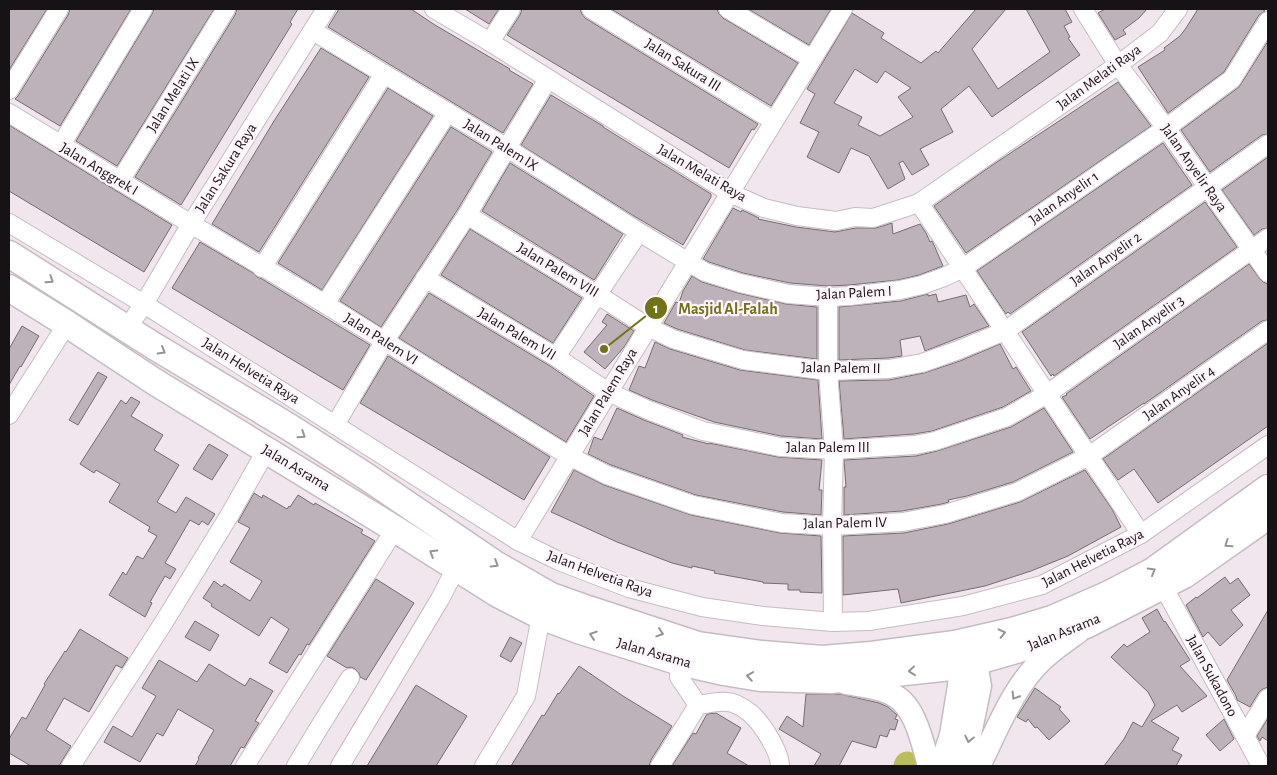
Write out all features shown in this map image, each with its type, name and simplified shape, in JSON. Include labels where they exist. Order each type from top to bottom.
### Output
[{"type":"highway","name":"Jalan Asrama","points":[[9,254],[154,346],[289,427],[364,475],[495,564],[551,596],[698,645],[762,654],[822,659],[872,655],[1016,650],[1086,625],[1184,575],[1268,516]]},
{"type":"highway","name":"Jalan Asrama","points":[[9,288],[76,329],[155,382],[498,594],[541,616],[578,630],[680,662],[760,678],[831,680],[966,653],[1012,630],[1052,619],[1107,595],[1154,571],[1268,489]]},
{"type":"main road","points":[[979,766],[1010,704],[1026,679],[1044,658],[1086,625]]},
{"type":"main road","points":[[941,766],[951,735],[966,653]]},
{"type":"main road","points":[[962,766],[980,686],[966,653]]},
{"type":"main road","points":[[831,680],[881,690],[896,696],[908,709],[919,728],[928,766]]},
{"type":"street","points":[[9,90],[59,9]]},
{"type":"street","points":[[61,145],[143,9]]},
{"type":"street","name":"Jalan Melati IX","points":[[120,181],[226,9]]},
{"type":"street","name":"Jalan Sakura Raya","points":[[116,322],[144,304],[190,224],[326,9]]},
{"type":"street","name":"Jalan Melati Raya","points":[[434,9],[730,192],[764,208],[797,216],[836,221],[856,217],[873,218],[919,203],[1118,65],[1160,32],[1178,9]]},
{"type":"street","points":[[490,42],[511,9]]},
{"type":"street","name":"Jalan Sakura III","points":[[591,9],[774,121]]},
{"type":"street","points":[[728,9],[812,60]]},
{"type":"street","name":"Jalan Palem Raya","points":[[518,541],[730,192],[844,9]]},
{"type":"street","name":"Jalan Anyelir Raya","points":[[1083,9],[1118,65],[1166,128],[1268,274]]},
{"type":"street","name":"Jalan Anyelir 1","points":[[963,268],[1166,128],[1232,79],[1268,21]]},
{"type":"street","name":"Jalan Palem IX","points":[[313,31],[448,112],[688,262]]},
{"type":"street","points":[[262,268],[384,74]]},
{"type":"street","points":[[335,425],[384,342],[467,215],[548,79]]},
{"type":"street","points":[[324,304],[448,112]]},
{"type":"street","name":"Jalan Anggrek I","points":[[9,113],[190,224]]},
{"type":"street","name":"Jalan Anyelir 2","points":[[1005,331],[1268,144]]},
{"type":"street","points":[[919,203],[1141,534]]},
{"type":"street","name":"Jalan Palem VIII","points":[[467,215],[598,294],[648,327]]},
{"type":"street","name":"Jalan Helvetia Raya","points":[[9,224],[144,304],[518,541],[559,561],[629,588],[702,607],[763,616],[833,622],[869,621],[963,606],[1042,585],[1141,534],[1268,446]]},
{"type":"street","name":"Jalan Palem VI","points":[[190,224],[324,304],[569,456]]},
{"type":"street","points":[[556,357],[639,232]]},
{"type":"street","name":"Jalan Anyelir 3","points":[[1047,394],[1268,238]]},
{"type":"street","name":"Jalan Palem I","points":[[688,262],[706,272],[740,283],[788,294],[828,297],[900,290],[944,277],[963,268]]},
{"type":"street","name":"Jalan Palem VII","points":[[425,278],[556,357],[608,392]]},
{"type":"street","points":[[828,297],[828,371],[834,450],[832,526],[833,622]]},
{"type":"street","name":"Jalan Palem II","points":[[648,327],[673,339],[743,360],[828,371],[889,369],[922,363],[1005,331]]},
{"type":"street","points":[[9,415],[76,329]]},
{"type":"street","name":"Jalan Anyelir 4","points":[[1089,456],[1268,330]]},
{"type":"street","name":"Jalan Palem III","points":[[608,392],[703,431],[780,447],[834,450],[915,445],[935,441],[1007,417],[1047,394]]},
{"type":"street","points":[[71,766],[164,622],[266,451]]},
{"type":"street","name":"Jalan Palem IV","points":[[569,456],[607,475],[692,505],[782,523],[832,526],[903,522],[945,514],[1017,492],[1089,456]]},
{"type":"street","points":[[245,766],[395,529]]},
{"type":"street","points":[[340,766],[440,599],[456,568]]},
{"type":"street","name":"Jalan Sukadono","points":[[1163,586],[1261,766]]},
{"type":"street","points":[[484,766],[526,696],[541,616]]},
{"type":"street","points":[[680,662],[679,677],[698,705]]},
{"type":"street","points":[[296,766],[350,678]]},
{"type":"street","points":[[1245,736],[1268,698]]},
{"type":"street","points":[[698,705],[726,702],[743,708],[764,728],[773,745],[780,766]]},
{"type":"street","points":[[660,766],[698,705]]},
{"type":"building","points":[[9,9],[47,9],[9,70]]},
{"type":"building","points":[[70,9],[131,9],[60,126],[15,99]]},
{"type":"building","points":[[154,9],[214,9],[117,166],[76,141]]},
{"type":"building","points":[[237,9],[298,9],[290,22],[292,24],[181,205],[135,177]]},
{"type":"building","points":[[339,9],[411,9],[533,84],[503,133],[328,27]]},
{"type":"building","points":[[465,9],[499,9],[489,24]]},
{"type":"building","points":[[522,9],[580,9],[585,18],[758,124],[754,130],[752,129],[729,168],[507,35]]},
{"type":"building","points":[[611,9],[717,9],[723,18],[798,63],[771,106]]},
{"type":"building","points":[[748,9],[831,9],[809,45]]},
{"type":"building","points":[[976,9],[1006,9],[972,49],[998,89],[1050,52],[1026,9],[1065,9],[1072,22],[1064,26],[1070,37],[1068,38],[1080,55],[992,117],[969,86],[941,109],[953,132],[920,149],[929,165],[912,175],[903,161],[899,163],[905,179],[888,189],[869,156],[851,148],[839,173],[807,157],[819,132],[800,123],[815,94],[807,89],[852,13],[884,33],[881,38],[921,63],[936,51],[938,53]],"holes":[[[855,69],[877,83],[885,71],[911,88],[898,97],[913,117],[880,136],[858,125],[862,117],[834,103]]]},
{"type":"building","points":[[1105,9],[1147,9],[1139,18],[1123,30],[1126,34],[1115,40],[1098,13]]},
{"type":"building","points":[[1198,9],[1262,9],[1265,11],[1259,15],[1224,72],[1168,113],[1138,67],[1165,50],[1164,48],[1180,36]]},
{"type":"building","points":[[1268,41],[1268,134],[1262,135],[1210,172],[1181,130],[1239,87]]},
{"type":"building","points":[[321,48],[369,77],[259,252],[212,224],[274,121]]},
{"type":"building","points":[[1118,82],[1151,126],[966,253],[934,206]]},
{"type":"building","points":[[388,88],[433,116],[322,290],[278,263]]},
{"type":"building","points":[[551,95],[711,194],[683,245],[521,145]]},
{"type":"building","points":[[9,125],[172,225],[144,272],[9,191]]},
{"type":"building","points":[[451,127],[492,152],[458,209],[381,327],[340,301]]},
{"type":"building","points":[[1163,143],[1192,185],[1010,314],[1008,312],[1006,314],[977,271]]},
{"type":"building","points":[[1268,157],[1268,228],[1262,229],[1254,235],[1222,190]]},
{"type":"building","points":[[510,163],[623,234],[594,280],[482,211]]},
{"type":"building","points":[[1205,202],[1237,247],[1054,376],[1053,374],[1051,376],[1022,332]]},
{"type":"building","points":[[733,208],[741,212],[742,210],[758,219],[796,227],[835,232],[856,228],[876,228],[892,223],[893,234],[920,224],[930,242],[932,241],[943,266],[898,280],[828,286],[790,283],[743,273],[703,259]]},
{"type":"building","points":[[470,229],[582,298],[553,343],[441,275]]},
{"type":"building","points":[[200,242],[370,345],[343,390],[172,288]]},
{"type":"building","points":[[1249,264],[1260,279],[1268,284],[1268,320],[1262,321],[1144,404],[1090,439],[1062,397]]},
{"type":"building","points":[[692,276],[702,282],[738,293],[786,304],[817,307],[817,359],[745,350],[677,329],[664,323],[676,302],[679,303],[683,291]]},
{"type":"building","points":[[429,293],[550,366],[594,396],[566,442],[399,338]]},
{"type":"building","points":[[928,294],[928,296],[936,294],[938,302],[966,295],[970,307],[974,304],[989,326],[925,351],[920,336],[900,340],[902,356],[839,360],[839,307],[901,301]]},
{"type":"building","points":[[607,314],[634,331],[624,347],[605,369],[584,352],[607,325],[602,322]]},
{"type":"building","points":[[22,326],[39,336],[9,385],[9,349]]},
{"type":"building","points":[[655,342],[670,349],[740,370],[818,380],[822,439],[781,436],[714,422],[629,390],[639,366],[645,368]]},
{"type":"building","points":[[1268,343],[1268,426],[1158,503],[1134,469],[1118,480],[1103,459]]},
{"type":"building","points":[[1000,344],[1013,369],[1016,367],[1031,391],[1003,407],[932,431],[844,439],[839,381],[889,380],[924,373],[960,361]]},
{"type":"building","points":[[388,356],[550,457],[524,500],[360,403]]},
{"type":"building","points":[[98,372],[107,377],[78,425],[69,420]]},
{"type":"building","points":[[131,397],[140,402],[131,416],[163,435],[154,450],[179,465],[157,502],[176,513],[186,497],[215,514],[208,525],[202,521],[199,525],[190,520],[165,563],[176,569],[170,579],[165,576],[150,602],[152,603],[145,617],[109,595],[123,572],[126,575],[137,556],[143,559],[157,536],[148,531],[150,527],[109,502],[120,484],[96,470],[94,473],[80,464],[121,400],[126,404]]},
{"type":"building","points":[[617,408],[683,435],[682,437],[709,444],[778,457],[822,460],[819,490],[822,490],[821,515],[783,512],[696,495],[611,465],[588,454],[594,437],[602,440]]},
{"type":"building","points":[[1044,408],[1073,452],[1013,482],[948,500],[949,502],[942,504],[902,511],[844,515],[844,487],[846,487],[844,460],[916,456],[937,451],[1011,427]]},
{"type":"building","points":[[209,444],[228,455],[212,480],[193,469]]},
{"type":"building","points":[[574,470],[604,485],[691,515],[780,533],[821,536],[822,593],[788,590],[788,584],[763,583],[672,563],[617,542],[551,512]]},
{"type":"building","points":[[1085,470],[1112,509],[1121,527],[1068,556],[1031,571],[985,586],[901,603],[898,589],[843,595],[843,536],[904,533],[948,524],[1020,502]]},
{"type":"building","points":[[254,493],[262,498],[263,495],[287,509],[298,495],[363,530],[361,533],[375,541],[309,645],[307,644],[301,655],[299,654],[287,673],[269,663],[289,629],[271,617],[259,636],[211,606],[212,604],[203,598],[214,581],[222,587],[224,584],[250,601],[262,581],[230,562],[250,528],[238,522]]},
{"type":"building","points":[[1225,577],[1230,584],[1238,578],[1250,595],[1231,610],[1243,625],[1220,646],[1208,632],[1203,637],[1186,605]]},
{"type":"building","points":[[376,579],[414,603],[366,680],[360,677],[355,669],[347,668],[327,656]]},
{"type":"building","points":[[1157,609],[1190,660],[1180,666],[1207,696],[1182,712],[1177,705],[1151,721],[1179,738],[1172,750],[1182,755],[1176,766],[1104,766],[1124,739],[1133,722],[1142,727],[1155,705],[1148,692],[1111,657],[1124,644],[1127,647],[1150,632],[1142,618]]},
{"type":"building","points":[[1268,610],[1268,687],[1259,692],[1250,707],[1237,700],[1227,680]]},
{"type":"building","points":[[195,621],[219,635],[210,651],[185,637]]},
{"type":"building","points":[[80,629],[128,658],[122,668],[116,665],[89,712],[64,698],[46,730],[71,746],[59,766],[31,766],[9,753],[9,739],[22,717],[26,719],[44,684]]},
{"type":"building","points":[[510,637],[522,643],[511,662],[500,656]]},
{"type":"building","points":[[159,660],[197,682],[209,664],[245,686],[250,678],[273,691],[255,721],[259,723],[244,748],[241,747],[230,766],[195,766],[214,730],[178,709],[163,736],[157,733],[140,762],[104,742],[113,726],[132,737],[156,696],[142,688]]},
{"type":"building","points":[[579,666],[672,726],[649,766],[511,766],[542,715],[544,716],[558,693]]},
{"type":"building","points":[[416,685],[467,716],[436,766],[367,766]]},
{"type":"building","points":[[1035,688],[1061,707],[1059,709],[1070,721],[1049,740],[1028,719],[1026,722],[1017,717]]},
{"type":"building","points":[[806,694],[840,694],[879,703],[888,707],[897,715],[895,719],[898,720],[895,730],[890,729],[887,737],[880,735],[876,748],[852,741],[839,766],[814,766],[821,754],[779,729],[787,716],[803,727]]},
{"type":"building","points":[[716,713],[741,728],[727,753],[749,766],[672,766],[693,733],[696,734],[707,714]]},
{"type":"building","points":[[1268,718],[1268,741],[1262,737],[1260,741],[1257,736]]},
{"type":"building","points":[[1224,719],[1234,739],[1220,751],[1206,735]]},
{"type":"place","name":"Masjid Al-Falah","points":[[604,349]]}]
